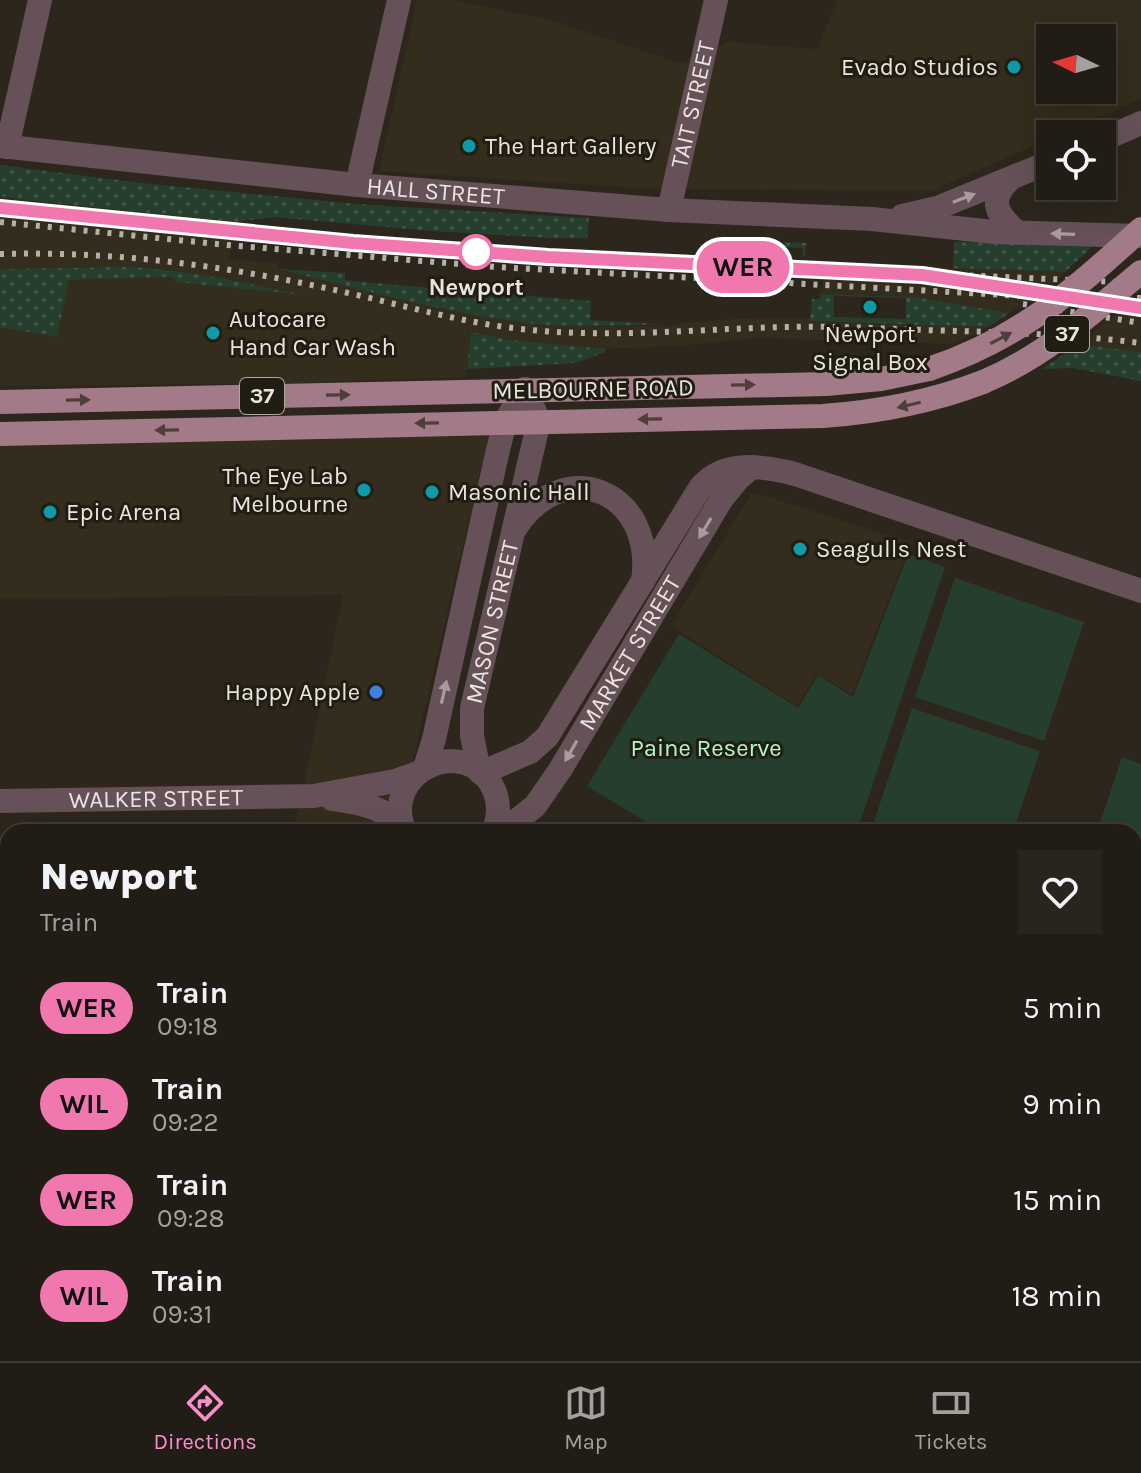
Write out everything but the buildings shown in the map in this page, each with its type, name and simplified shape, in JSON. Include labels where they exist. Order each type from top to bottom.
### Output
[{"type":"main road","name":"MELBOURNE ROAD","points":[[0,402],[826,384],[881,379],[929,369],[971,354],[1034,319],[1069,293],[1141,229]]},
{"type":"main road","name":"MELBOURNE ROAD","points":[[0,434],[851,414],[904,406],[954,393],[1013,368],[1062,338],[1141,272]]},
{"type":"street","points":[[4,146],[40,0]]},
{"type":"street","points":[[357,185],[399,0]]},
{"type":"street","name":"TAIT STREET","points":[[669,210],[716,0]]},
{"type":"street","points":[[1116,134],[1141,123]]},
{"type":"street","name":"HALL STREET","points":[[4,146],[357,185],[669,210],[872,219],[1018,233],[1141,236]]},
{"type":"street","name":"HALL STREET","points":[[872,219],[927,212],[1036,168]]},
{"type":"street","points":[[1009,180],[999,193],[997,205],[1001,218],[1018,233]]},
{"type":"street","points":[[525,389],[539,421]]},
{"type":"street","name":"MASON STREET","points":[[403,824],[402,798],[408,784],[421,770],[434,739],[505,422],[525,389]]},
{"type":"street","name":"MASON STREET","points":[[496,824],[497,800],[490,782],[480,772],[472,736],[472,708],[539,421]]},
{"type":"street","name":"MARKET STREET","points":[[512,824],[535,806],[560,770],[721,500],[752,467]]},
{"type":"street","name":"MARKET STREET","points":[[480,772],[525,755],[542,742],[583,682],[708,479],[722,471],[752,467],[795,474],[1141,591]]},
{"type":"street","points":[[514,530],[530,510],[550,495],[572,489],[604,493],[625,507],[638,526],[645,550],[643,584]]},
{"type":"street","name":"WALKER STREET","points":[[0,801],[314,796],[395,781],[448,761],[480,772]]},
{"type":"street","name":"WALKER STREET","points":[[314,796],[378,809],[391,815],[399,824]]},
{"type":"shaded area","points":[[417,0],[451,0],[550,20],[681,63],[729,42],[818,49],[837,0],[1141,0],[1141,99],[1093,120],[1036,120],[1036,145],[933,190],[654,189],[379,171]]},
{"type":"shaded area","points":[[0,196],[237,222],[229,259],[278,263],[279,269],[411,301],[486,315],[596,327],[810,318],[811,321],[989,327],[951,344],[757,338],[605,349],[511,340],[471,332],[466,377],[296,383],[0,386],[0,327],[57,337],[69,280],[172,277],[176,282],[292,294],[167,269],[0,269]]},
{"type":"shaded area","points":[[827,263],[1065,272],[1009,313],[915,297],[820,294]]},
{"type":"shaded area","points":[[1132,301],[1141,302],[1141,352],[1079,344]]},
{"type":"shaded area","points":[[490,431],[398,824],[296,824],[343,595],[0,599],[0,443]]},
{"type":"shaded area","points":[[752,492],[911,542],[852,694],[817,674],[797,706],[671,626]]},
{"type":"green space","points":[[0,165],[142,183],[356,204],[589,218],[587,238],[431,231],[273,217],[237,222],[26,200],[0,196]]},
{"type":"green space","points":[[723,240],[806,243],[805,257],[803,248],[718,244]]},
{"type":"green space","points":[[954,242],[1095,244],[1065,272],[953,268]]},
{"type":"green space","points":[[126,267],[193,274],[303,295],[176,282],[172,277],[69,280],[57,337],[0,327],[0,269]]},
{"type":"green space","points":[[278,269],[345,273],[345,280],[362,282],[591,301],[590,320],[661,324],[578,326],[516,321],[413,302]]},
{"type":"green space","points":[[820,294],[915,297],[1009,313],[989,327],[810,321],[812,299],[819,299]],"holes":[[[834,296],[906,298],[906,319],[834,317]]]},
{"type":"green space","points":[[471,332],[511,340],[605,349],[605,352],[576,363],[467,369]]},
{"type":"green space","points":[[1079,344],[1141,352],[1141,381],[1073,368],[1042,369]]},
{"type":"green space","name":"Paine Reserve","points":[[908,554],[945,567],[860,824],[649,824],[587,786],[679,634],[798,708],[818,675],[853,697]]},
{"type":"green space","points":[[955,578],[1084,622],[1044,741],[915,697]]},
{"type":"green space","points":[[912,708],[1040,751],[1016,824],[873,824]]},
{"type":"green space","points":[[1122,757],[1141,764],[1141,824],[1100,824]]},
{"type":"railway","points":[[0,208],[353,243],[548,257],[1141,283]]},
{"type":"railway","points":[[0,222],[496,267],[1079,299],[1141,298]]},
{"type":"railway","points":[[0,254],[83,255],[166,261],[289,280],[455,318],[531,330],[626,333],[837,327],[1033,334],[1141,343]]},
{"type":"railway","points":[[1023,304],[1141,323]]},
{"type":"train","name":"WER","points":[[0,208],[353,243],[697,266],[922,275],[1141,308]]},
{"type":"place","name":"Evado Studios","points":[[1014,67]]},
{"type":"place","name":"The Hart Gallery","points":[[469,146]]},
{"type":"place","name":"Newport","points":[[476,252]]},
{"type":"place","name":"Newport Signal Box","points":[[870,307]]},
{"type":"place","name":"Autocare Hand Car Wash","points":[[213,333]]},
{"type":"place","name":"The Eye Lab Melbourne","points":[[364,490]]},
{"type":"place","name":"Masonic Hall","points":[[432,492]]},
{"type":"place","name":"Epic Arena","points":[[50,512]]},
{"type":"place","name":"Seagulls Nest","points":[[800,549]]},
{"type":"place","name":"Happy Apple","points":[[376,692]]}]
